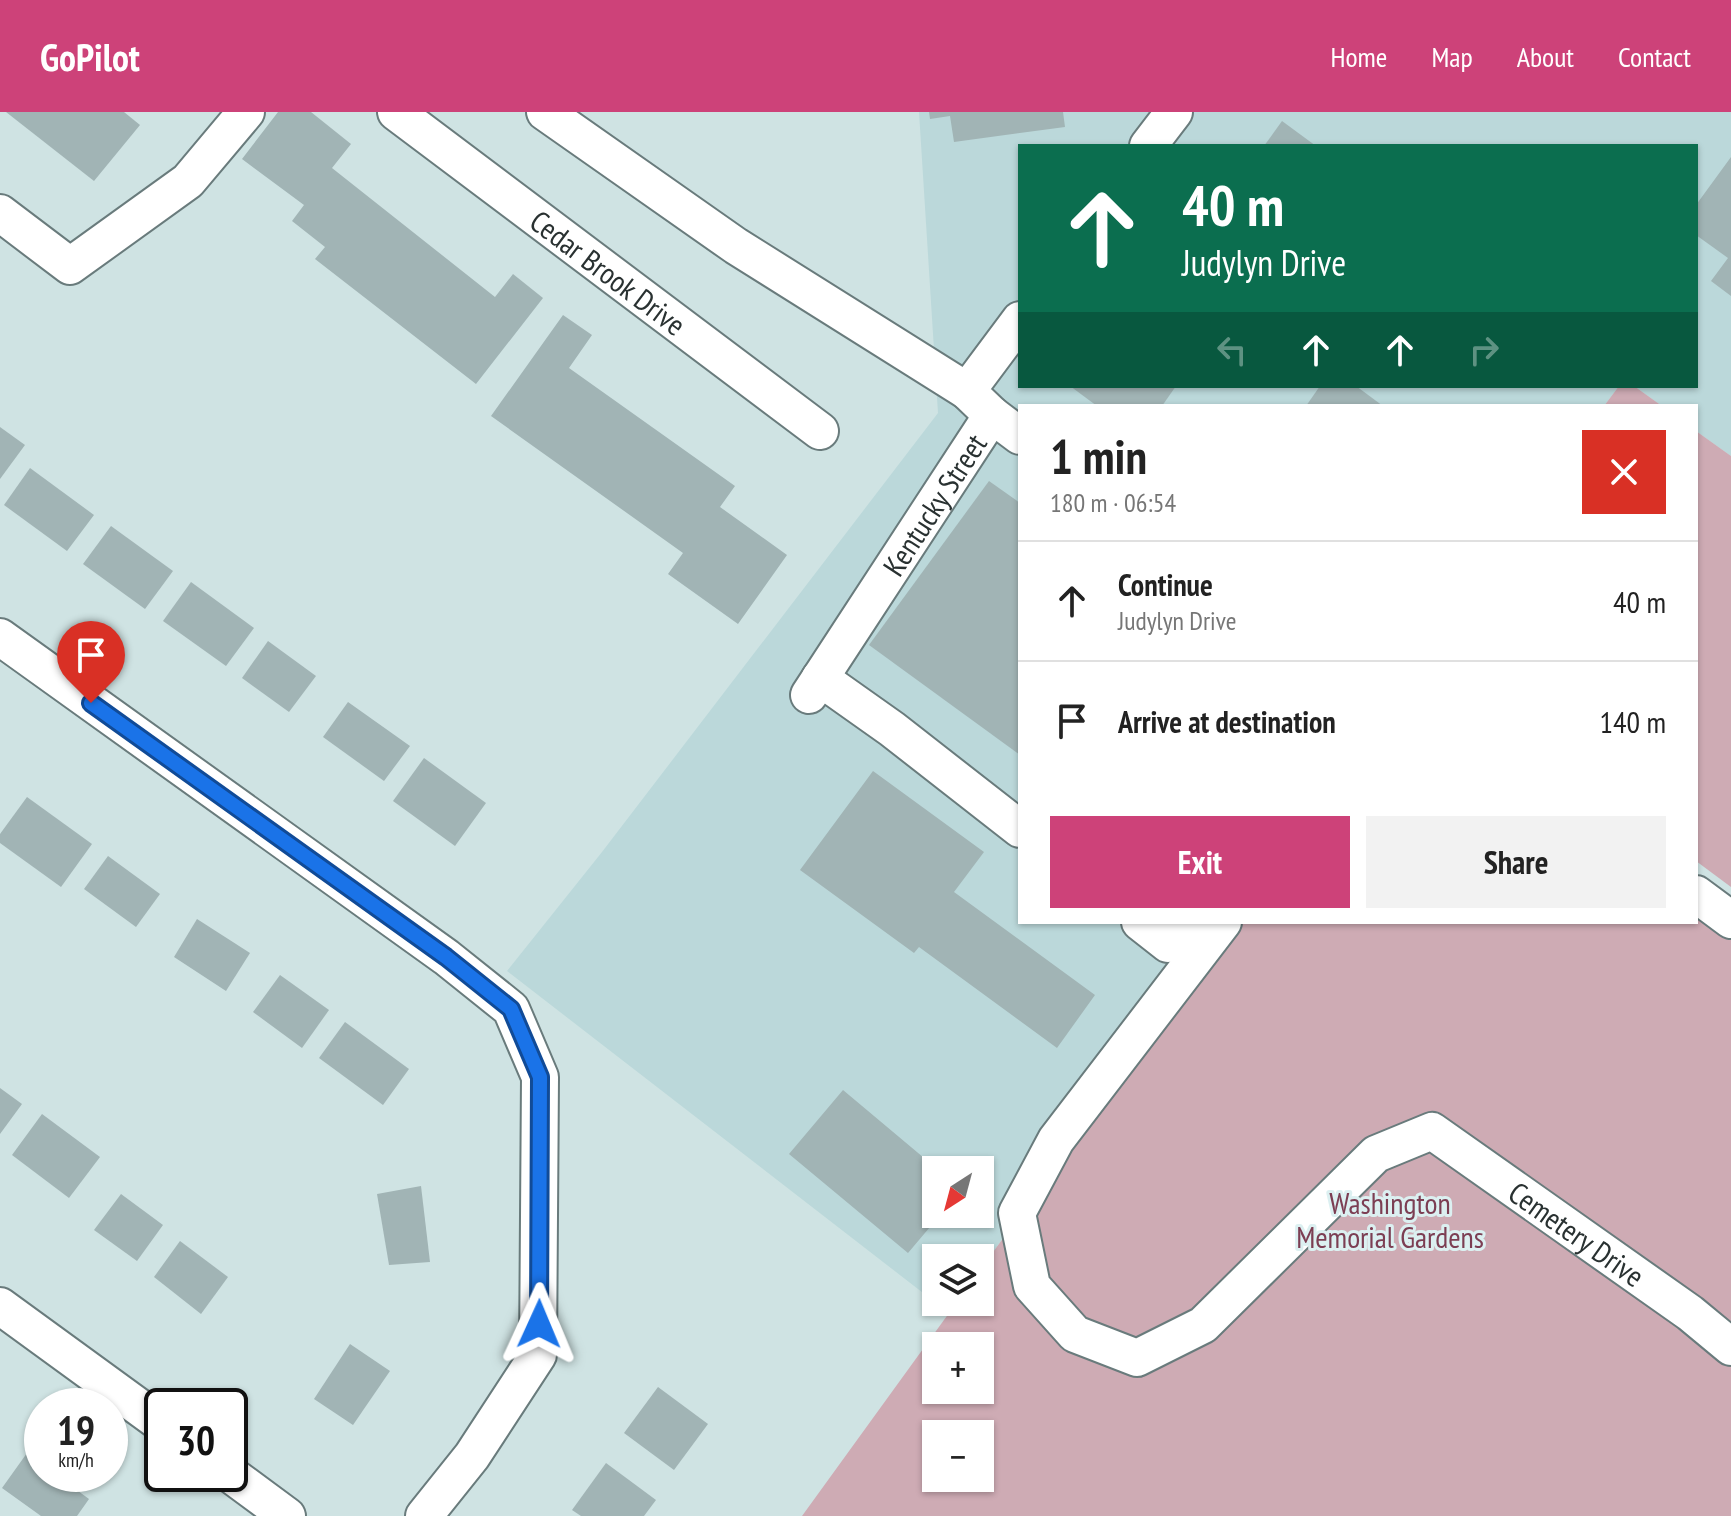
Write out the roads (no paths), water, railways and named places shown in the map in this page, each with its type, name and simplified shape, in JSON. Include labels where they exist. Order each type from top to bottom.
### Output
[{"type":"street","points":[[0,213],[70,266],[188,181],[246,112]]},
{"type":"street","name":"Cedar Brook Drive","points":[[396,112],[820,431]]},
{"type":"street","points":[[545,112],[736,246],[979,403],[1018,434]]},
{"type":"street","points":[[1150,144],[1174,112]]},
{"type":"street","name":"Kentucky Street","points":[[1018,324],[979,403],[815,686],[892,729],[1018,827]]},
{"type":"street","points":[[0,637],[446,957],[511,1009],[540,1077],[538,1355],[472,1456],[424,1516]]},
{"type":"street","points":[[1698,895],[1731,920]]},
{"type":"street","points":[[1143,924],[1168,944],[1183,924]]},
{"type":"street","name":"Cemetery Drive","points":[[1221,924],[1056,1140],[1017,1213],[1032,1286],[1075,1334],[1137,1358],[1203,1325],[1376,1154],[1432,1131],[1690,1313],[1731,1347]]},
{"type":"street","points":[[0,1306],[144,1411]]},
{"type":"street","points":[[248,1487],[287,1516]]},
{"type":"park label","name":"Washington Memorial Gardens","points":[[1390,1219]]}]
